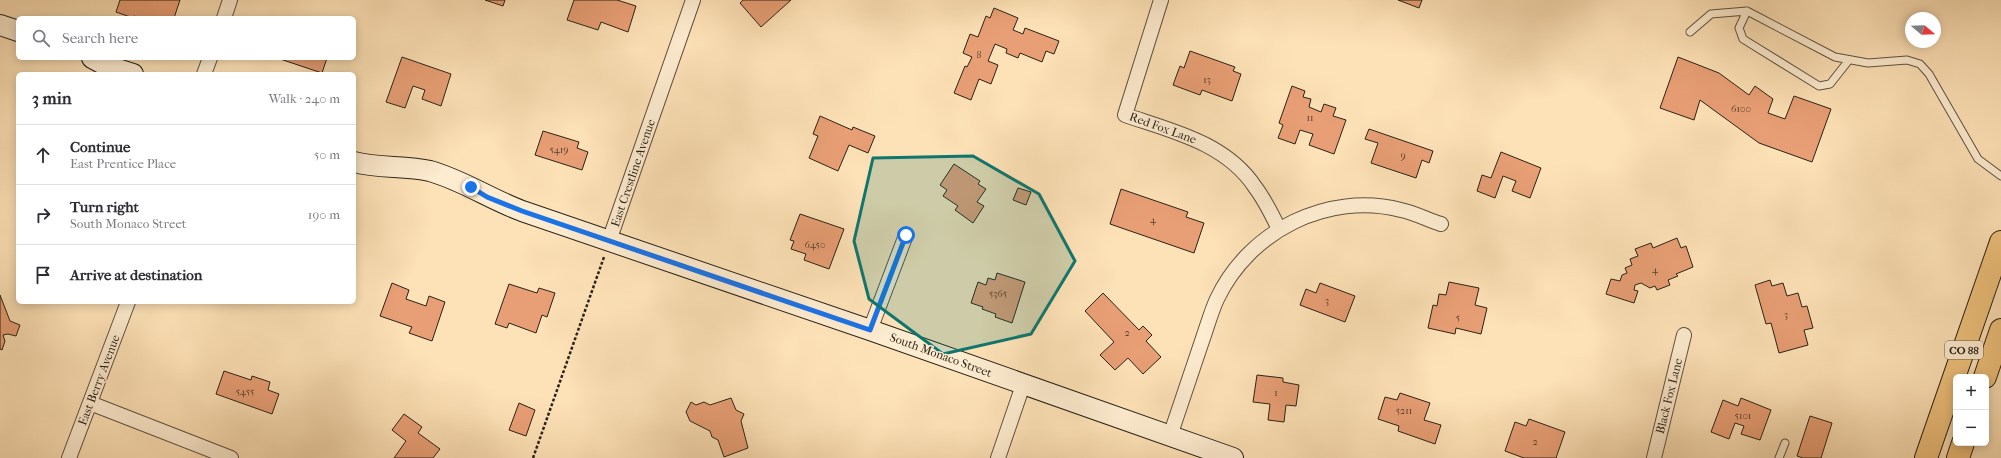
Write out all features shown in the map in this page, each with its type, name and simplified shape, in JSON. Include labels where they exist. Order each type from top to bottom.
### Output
[{"type":"main road","name":"CO 88","points":[[1926,458],[2001,242]]},
{"type":"main road","name":"CO 88","points":[[1986,374],[2001,330]]},
{"type":"main road","points":[[1958,458],[1962,446]]},
{"type":"street","points":[[225,16],[230,0]]},
{"type":"street","name":"East Crestline Avenue","points":[[609,241],[693,0]]},
{"type":"street","name":"Red Fox Lane","points":[[1162,0],[1125,115],[1195,139],[1222,154],[1255,186],[1279,229]]},
{"type":"street","points":[[0,25],[16,30]]},
{"type":"street","points":[[96,60],[128,72]]},
{"type":"street","points":[[205,72],[209,60]]},
{"type":"street","name":"South Monaco Street","points":[[356,162],[382,167],[416,169],[440,174],[463,183],[487,197],[510,207],[870,330],[1233,458]]},
{"type":"street","points":[[1170,436],[1217,298],[1240,263],[1261,242],[1279,229],[1301,218],[1331,209],[1363,205],[1401,210],[1441,224]]},
{"type":"street","points":[[870,330],[906,235]]},
{"type":"street","name":"East Berry Avenue","points":[[69,458],[127,304]]},
{"type":"street","name":"Black Fox Lane","points":[[1654,458],[1684,335]]},
{"type":"street","points":[[998,458],[1024,385]]},
{"type":"street","points":[[90,403],[231,458]]},
{"type":"lane","points":[[1747,11],[1739,28],[1744,39],[1819,86],[1830,84],[1849,60]]},
{"type":"lane","points":[[1690,32],[1711,14],[1747,11],[1835,57],[1868,63],[1907,60],[1920,64],[1929,74],[1978,160],[2001,176]]},
{"type":"lane","points":[[1779,458],[1785,443]]},
{"type":"path","name":"East Crestline Avenue","points":[[533,458],[609,241]]},
{"type":"highlighted area","points":[[973,156],[1039,194],[1075,261],[1031,334],[943,354],[869,299],[854,241],[873,158]]},
{"type":"building","points":[[120,0],[180,0],[175,16],[127,16],[116,12]]},
{"type":"building","points":[[485,0],[505,0],[503,6]]},
{"type":"building","points":[[574,0],[617,0],[636,6],[628,32],[601,22],[598,30],[567,20]]},
{"type":"building","points":[[743,0],[791,0],[761,27],[740,3]]},
{"type":"building","points":[[1398,0],[1422,0],[1419,8]]},
{"type":"building","points":[[994,8],[1018,18],[1013,30],[1023,34],[1025,28],[1059,41],[1054,54],[1046,51],[1042,62],[1020,53],[1018,58],[1006,53],[1007,49],[995,44],[988,61],[998,65],[991,84],[979,79],[971,100],[954,93],[965,66],[967,67],[972,57],[963,53],[970,34],[978,37],[986,16],[990,18]]},
{"type":"building","points":[[1190,51],[1235,67],[1233,71],[1241,74],[1232,101],[1202,90],[1200,95],[1173,85],[1180,66],[1184,68]]},
{"type":"building","points":[[402,57],[451,74],[441,106],[422,99],[425,90],[413,86],[405,108],[386,102]]},
{"type":"building","points":[[1678,57],[1719,73],[1749,95],[1755,86],[1773,99],[1768,113],[1785,119],[1794,96],[1831,109],[1812,162],[1759,143],[1700,100],[1694,120],[1660,108]]},
{"type":"building","points":[[283,60],[326,60],[322,72]]},
{"type":"building","points":[[1292,86],[1305,91],[1303,97],[1311,99],[1309,107],[1321,112],[1324,104],[1336,108],[1333,116],[1346,120],[1334,154],[1309,145],[1313,134],[1300,130],[1295,144],[1278,138],[1283,125],[1279,123]]},
{"type":"building","points":[[820,116],[852,130],[853,127],[875,136],[868,153],[849,145],[838,171],[809,158],[818,136],[813,134]]},
{"type":"building","points":[[1369,129],[1433,151],[1429,163],[1422,160],[1416,178],[1371,163],[1378,143],[1365,139]]},
{"type":"building","points":[[543,131],[579,142],[577,148],[588,152],[582,170],[535,155]]},
{"type":"building","points":[[1501,152],[1541,168],[1530,198],[1512,191],[1516,181],[1503,176],[1495,198],[1477,191],[1482,175],[1491,178]]},
{"type":"building","points":[[954,164],[980,181],[978,184],[986,189],[977,202],[984,206],[973,223],[955,210],[958,206],[943,196],[947,190],[940,185]]},
{"type":"building","points":[[1018,188],[1031,192],[1026,205],[1013,200]]},
{"type":"building","points":[[1121,189],[1188,212],[1186,217],[1204,223],[1194,253],[1110,224]]},
{"type":"building","points":[[800,214],[844,229],[829,269],[804,260],[806,254],[791,249],[794,241],[790,240]]},
{"type":"building","points":[[1677,238],[1681,248],[1686,246],[1693,267],[1676,274],[1678,276],[1668,280],[1670,285],[1657,290],[1655,286],[1650,288],[1641,283],[1635,285],[1634,290],[1638,291],[1634,303],[1606,294],[1611,279],[1620,281],[1622,275],[1627,273],[1625,268],[1632,265],[1630,259],[1638,256],[1635,249],[1651,243],[1653,248]]},
{"type":"building","points":[[997,273],[1025,282],[1012,323],[995,317],[996,314],[971,303],[978,282],[986,285],[988,278],[995,280]]},
{"type":"building","points":[[1770,280],[1772,286],[1783,283],[1787,296],[1798,293],[1802,307],[1807,306],[1813,328],[1804,330],[1808,345],[1779,353],[1771,323],[1766,324],[1755,285]]},
{"type":"building","points":[[1449,282],[1479,288],[1475,305],[1487,308],[1481,334],[1456,328],[1455,334],[1428,328],[1433,305],[1437,306],[1439,294],[1446,295]]},
{"type":"building","points":[[392,283],[409,290],[406,299],[426,306],[429,296],[445,302],[432,341],[409,333],[412,327],[380,316]]},
{"type":"building","points":[[1320,283],[1355,296],[1345,322],[1300,305],[1306,289],[1316,293]]},
{"type":"building","points":[[509,284],[537,293],[539,288],[555,293],[547,317],[542,315],[536,333],[509,323],[507,328],[495,324]]},
{"type":"building","points":[[1103,293],[1139,330],[1143,326],[1152,335],[1146,341],[1161,357],[1143,374],[1128,358],[1115,370],[1100,355],[1114,342],[1085,311]]},
{"type":"building","points":[[0,295],[10,321],[20,325],[16,336],[8,334],[3,335],[5,341],[2,350],[0,349]]},
{"type":"building","points":[[224,371],[251,380],[252,376],[270,382],[268,390],[279,394],[272,414],[216,394]]},
{"type":"building","points":[[1257,375],[1283,378],[1283,382],[1299,385],[1296,406],[1286,405],[1284,422],[1268,420],[1270,404],[1253,402]]},
{"type":"building","points":[[1400,393],[1430,403],[1424,420],[1441,425],[1435,444],[1398,431],[1399,426],[1378,419],[1385,397],[1397,400]]},
{"type":"building","points":[[731,398],[736,410],[744,414],[741,421],[748,448],[724,457],[718,440],[712,437],[710,431],[690,421],[686,412],[691,402],[696,405],[704,402],[710,405]]},
{"type":"building","points":[[1741,398],[1771,410],[1760,440],[1741,434],[1744,426],[1735,423],[1729,439],[1711,432],[1723,400],[1738,406]]},
{"type":"building","points":[[519,403],[535,410],[526,436],[509,430]]},
{"type":"building","points":[[404,414],[422,427],[418,433],[440,449],[433,458],[394,458],[406,441],[392,430]]},
{"type":"building","points":[[1810,416],[1832,423],[1821,458],[1803,458],[1797,456]]},
{"type":"building","points":[[1529,419],[1565,432],[1556,458],[1524,458],[1505,451],[1515,422],[1526,426]]},
{"type":"route","points":[[471,187],[487,197],[522,211],[870,330],[906,235]]}]
